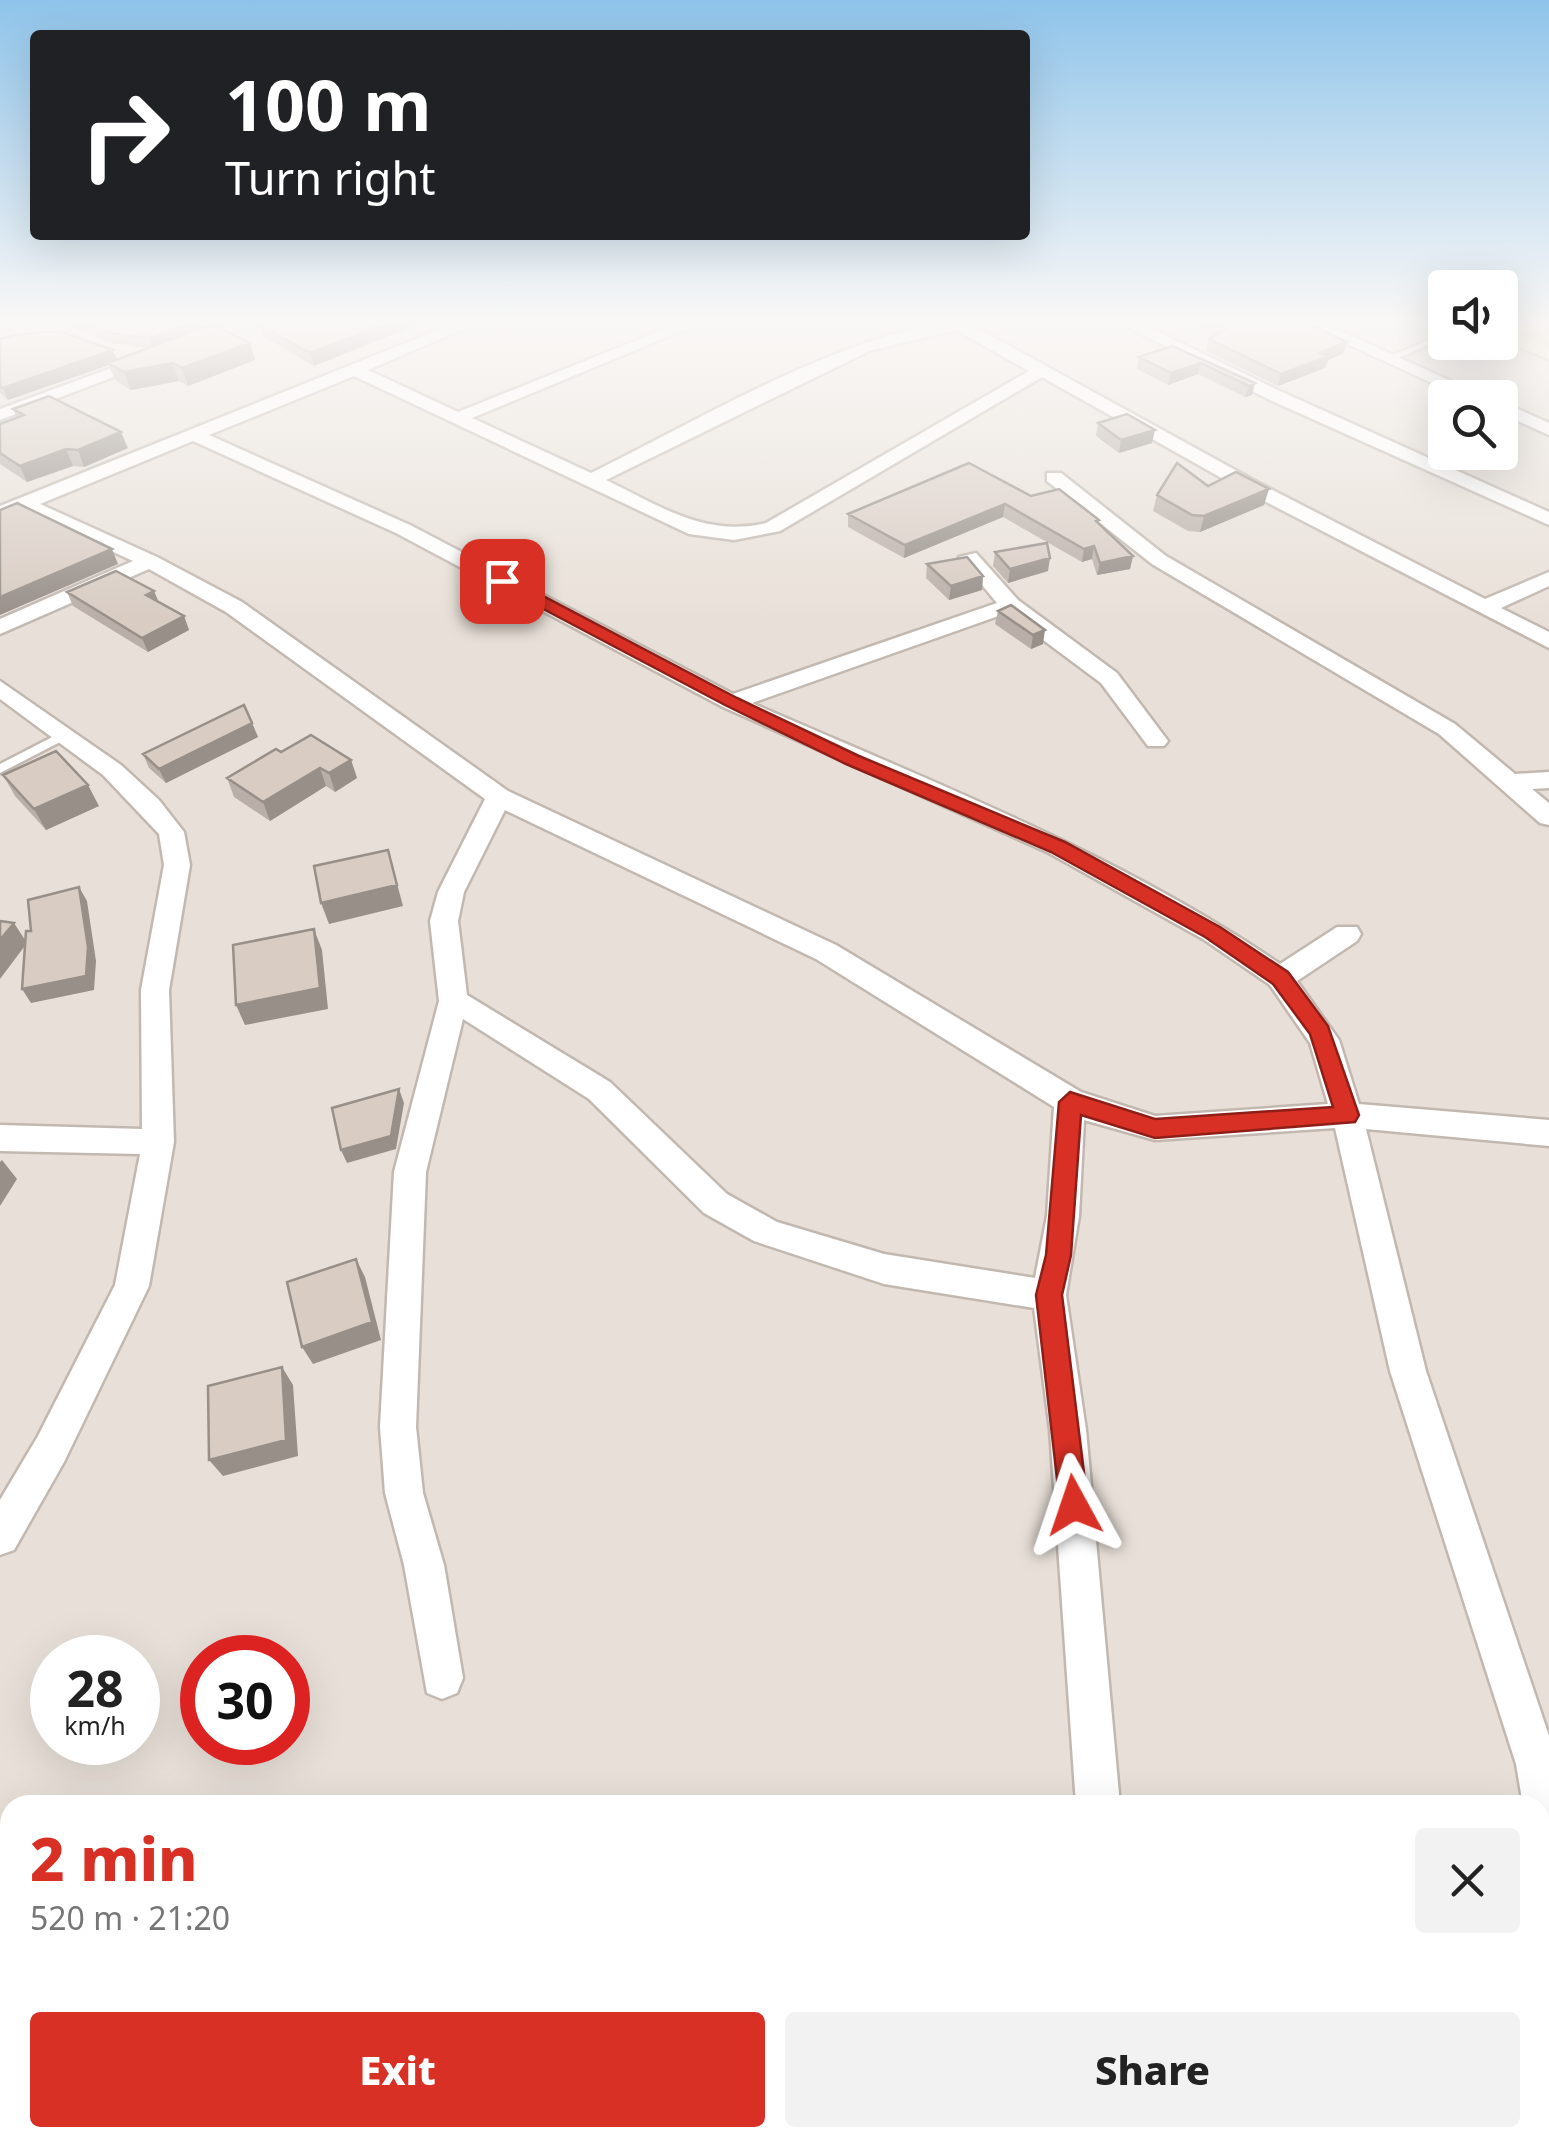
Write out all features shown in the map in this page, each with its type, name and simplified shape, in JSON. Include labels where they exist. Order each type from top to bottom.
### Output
[{"type":"street","points":[[12,508],[221,420]]},
{"type":"street","points":[[465,420],[696,530],[752,534],[824,498],[957,420]]},
{"type":"street","points":[[590,480],[712,420]]},
{"type":"street","points":[[1131,420],[1549,641]]},
{"type":"street","points":[[1330,420],[1549,519]]},
{"type":"street","points":[[190,432],[403,529],[731,702],[853,760],[1058,847],[1213,932],[1280,978],[1324,1040],[1347,1115],[1408,1371],[1543,1763],[1546,1795]]},
{"type":"street","points":[[1054,476],[1158,560],[1447,729],[1549,816]]},
{"type":"street","points":[[12,508],[150,561],[234,607],[499,797],[826,952],[1070,1102],[1117,1120],[1155,1128],[1347,1115],[1549,1132]]},
{"type":"street","points":[[969,557],[1010,605],[1109,678],[1156,741]]},
{"type":"street","points":[[0,627],[150,561]]},
{"type":"street","points":[[1486,606],[1549,578]]},
{"type":"street","points":[[731,702],[1010,605]]},
{"type":"street","points":[[0,688],[112,770],[171,832],[177,865],[154,990],[158,1142],[132,1286],[50,1450],[0,1536]]},
{"type":"street","points":[[1509,782],[1549,780]]},
{"type":"street","points":[[442,1678],[424,1565],[404,1492],[398,1427],[410,1172],[453,1001],[444,920],[452,892],[499,797]]},
{"type":"street","points":[[1280,978],[1347,934]]},
{"type":"street","points":[[453,1001],[576,1075],[640,1125],[709,1199],[730,1213],[855,1264],[906,1276],[1049,1295]]},
{"type":"street","points":[[1070,1102],[1058,1255],[1049,1295],[1068,1430],[1097,1795]]},
{"type":"street","points":[[0,1138],[158,1142]]},
{"type":"lane","points":[[0,769],[64,734]]},
{"type":"shaded area","points":[[0,420],[1428,420],[1428,470],[1518,470],[1518,420],[1549,420],[1549,1795],[0,1795]]},
{"type":"building","points":[[10,420],[97,420],[121,432],[78,450],[66,449],[20,466],[0,453],[0,424]]},
{"type":"building","points":[[1138,420],[1155,430],[1121,440],[1098,423]]},
{"type":"building","points":[[969,463],[1031,496],[1059,489],[1099,520],[1096,521],[1133,556],[1100,563],[1094,546],[1084,549],[1005,504],[905,545],[848,514]]},
{"type":"building","points":[[1177,463],[1208,486],[1236,472],[1269,489],[1204,516],[1192,515],[1157,495]]},
{"type":"building","points":[[17,503],[112,549],[0,597],[0,510]]},
{"type":"building","points":[[1047,543],[1050,558],[1010,569],[995,552]]},
{"type":"building","points":[[967,557],[983,576],[951,586],[927,564]]},
{"type":"building","points":[[116,571],[154,591],[146,595],[184,616],[142,638],[67,592]]},
{"type":"building","points":[[1011,605],[1045,630],[1033,635],[998,611]]},
{"type":"building","points":[[244,705],[252,723],[159,769],[143,754]]},
{"type":"building","points":[[311,735],[351,760],[329,773],[320,768],[263,802],[227,778],[276,749],[281,752]]},
{"type":"building","points":[[56,751],[88,785],[34,809],[3,775]]},
{"type":"building","points":[[388,850],[397,885],[321,903],[314,866]]},
{"type":"building","points":[[79,887],[88,947],[86,976],[22,989],[26,931],[31,931],[28,900]]},
{"type":"building","points":[[0,921],[14,923],[0,940]]},
{"type":"building","points":[[314,929],[320,988],[236,1005],[233,945]]},
{"type":"building","points":[[399,1089],[391,1136],[341,1150],[332,1108]]},
{"type":"building","points":[[356,1259],[372,1322],[302,1347],[287,1282]]},
{"type":"building","points":[[282,1367],[286,1440],[209,1460],[208,1386]]},
{"type":"route","points":[[502,581],[731,702],[853,760],[1058,847],[1213,932],[1280,978],[1320,1032],[1347,1115],[1155,1128],[1117,1120],[1070,1102],[1063,1216],[1049,1295],[1074,1505]]}]
